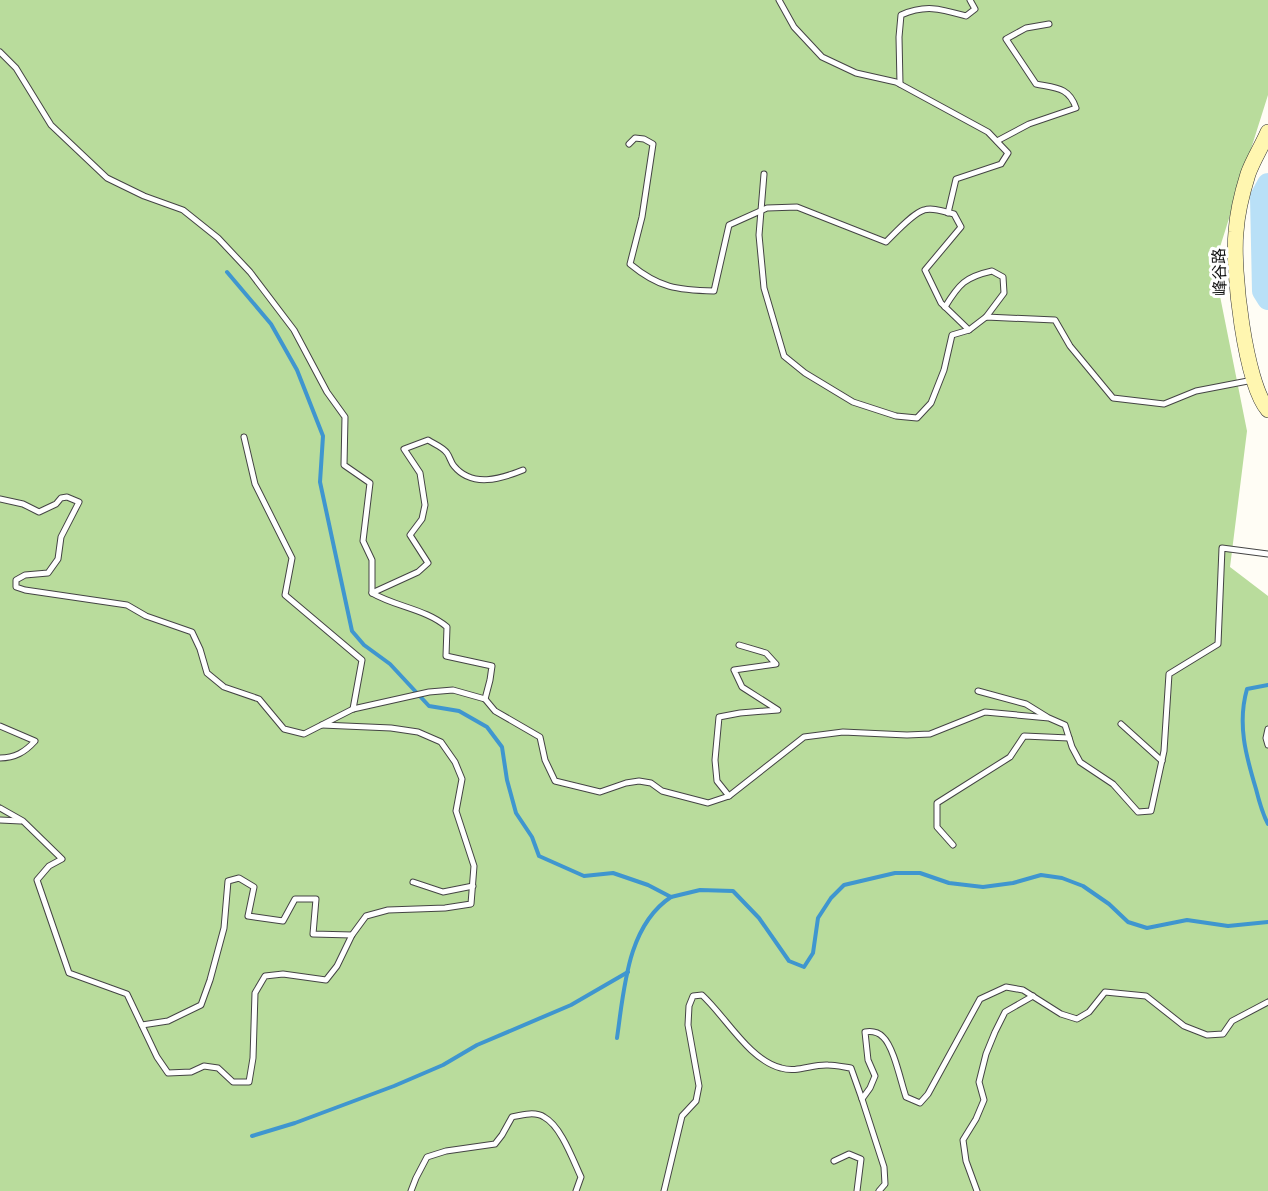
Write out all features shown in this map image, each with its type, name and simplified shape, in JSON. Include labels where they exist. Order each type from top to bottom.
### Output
[{"type":"street","name":"峰谷路","points":[[1268,132],[1248,174],[1236,232],[1239,305],[1254,380],[1260,401],[1268,410]]},
{"type":"lane","points":[[779,0],[794,27],[822,57],[856,73],[900,84],[988,132],[1008,153],[1001,164],[956,179],[948,213]]},
{"type":"lane","points":[[900,84],[901,15],[915,9],[935,8],[966,15],[975,9],[970,0]]},
{"type":"lane","points":[[997,141],[1029,124],[1076,108],[1072,97],[1061,88],[1036,84],[1006,39],[1026,28],[1049,24]]},
{"type":"lane","points":[[0,52],[16,68],[51,125],[107,178],[144,196],[183,210],[218,238],[250,272],[288,321],[327,392],[345,417],[344,465],[370,483],[363,541],[372,560],[372,593]]},
{"type":"lane","points":[[629,144],[635,138],[644,139],[652,144],[642,217],[630,264],[646,278],[680,290],[714,291],[729,225],[767,208],[796,207],[886,242],[912,217],[924,210],[948,213],[954,214],[961,227],[925,270],[941,303],[969,330]]},
{"type":"lane","points":[[764,174],[759,236],[764,288],[784,356],[805,373],[854,402],[897,416],[917,418],[931,404],[944,370],[952,335],[969,330],[986,317],[1004,293],[1003,277],[992,271],[973,275],[957,286],[945,307]]},
{"type":"lane","points":[[986,317],[1055,320],[1070,346],[1113,398],[1164,405],[1196,391],[1254,380]]},
{"type":"lane","points":[[244,437],[255,484],[292,558],[285,595],[362,660],[353,709]]},
{"type":"lane","points":[[372,593],[418,572],[428,563],[410,535],[422,519],[425,505],[420,473],[404,449],[428,440],[446,451],[454,466],[468,477],[486,480],[523,470]]},
{"type":"lane","points":[[0,499],[23,504],[39,512],[56,504],[61,498],[67,497],[79,502],[62,537],[58,559],[48,573],[25,575],[16,580],[16,586],[26,590],[127,605],[146,616],[192,632],[207,673],[224,687],[259,699],[284,729],[304,734],[353,709],[426,692],[453,690],[485,699],[495,711],[540,737],[545,760],[555,781],[600,792],[639,781],[651,783],[662,791],[708,803],[729,796],[804,737],[843,732],[930,734],[985,712],[1049,718]]},
{"type":"lane","points":[[978,691],[1026,704],[1065,725],[1080,762],[1113,784],[1138,812],[1152,811],[1162,761],[1169,674],[1218,644],[1222,548],[1268,554]]},
{"type":"lane","points":[[372,593],[386,601],[434,616],[447,627],[446,656],[492,666],[485,699]]},
{"type":"lane","points":[[729,796],[717,781],[715,760],[719,717],[778,710],[742,687],[734,670],[776,663],[766,653],[738,645]]},
{"type":"lane","points":[[1121,724],[1162,761]]},
{"type":"lane","points":[[0,808],[23,821],[62,859],[49,866],[37,880],[69,973],[127,994],[156,1057],[168,1073],[191,1072],[204,1066],[218,1068],[233,1082],[249,1082],[253,1059],[255,993],[265,976],[283,974],[326,980],[337,966],[352,935],[366,916],[388,910],[446,909],[471,904],[474,866],[456,811],[462,779],[455,762],[441,742],[418,732],[391,728],[321,725]]},
{"type":"lane","points":[[0,726],[35,741],[25,751],[8,758],[0,758]]},
{"type":"lane","points":[[1268,729],[1266,738],[1268,745]]},
{"type":"lane","points":[[953,845],[937,827],[937,803],[1010,757],[1024,736],[1069,738]]},
{"type":"lane","points":[[0,820],[23,821]]},
{"type":"lane","points":[[142,1025],[168,1021],[201,1005],[224,928],[228,881],[239,878],[254,887],[248,916],[283,921],[294,899],[316,899],[313,933],[352,935]]},
{"type":"lane","points":[[413,882],[443,892],[473,886]]},
{"type":"lane","points":[[862,1099],[875,1076],[868,1060],[865,1032],[872,1031],[884,1037],[906,1097],[920,1103],[928,1094],[980,999],[1006,987],[1023,990],[1061,1014],[1077,1019],[1089,1012],[1104,992],[1146,996],[1184,1026],[1207,1035],[1223,1034],[1232,1021],[1268,1002]]},
{"type":"lane","points":[[664,1191],[682,1116],[696,1101],[699,1086],[688,1024],[689,1006],[693,996],[702,995],[744,1042],[766,1062],[782,1069],[806,1069],[826,1065],[851,1068],[884,1167],[885,1184],[879,1191]]},
{"type":"lane","points":[[976,1191],[966,1161],[963,1140],[984,1100],[979,1082],[986,1054],[1005,1012],[1033,996]]},
{"type":"lane","points":[[411,1191],[428,1157],[446,1151],[495,1144],[512,1117],[528,1114],[543,1116],[555,1128],[581,1177],[576,1191]]},
{"type":"lane","points":[[834,1161],[849,1154],[861,1160],[857,1191]]},
{"type":"green space","points":[[0,0],[1268,0],[1268,95],[1214,266],[1247,431],[1230,567],[1268,596],[1268,1191],[0,1191]]},
{"type":"waterway","points":[[1268,184],[1261,197],[1263,291],[1268,299]]},
{"type":"waterway","points":[[227,272],[271,324],[297,370],[323,436],[320,482],[352,631],[364,645],[390,664],[429,706],[459,711],[487,727],[502,747],[507,780],[516,813],[532,837],[539,856],[584,876],[613,873],[648,885],[671,897],[700,890],[733,891],[759,918],[789,961],[804,967],[813,953],[818,918],[831,898],[844,885],[895,873],[920,873],[949,883],[983,887],[1013,883],[1041,875],[1062,878],[1083,886],[1109,904],[1128,922],[1147,928],[1187,920],[1228,926],[1268,922]]},
{"type":"waterway","points":[[1268,685],[1247,689],[1243,715],[1246,752],[1268,824]]},
{"type":"waterway","points":[[617,1038],[626,980],[636,942],[656,909],[671,897]]},
{"type":"waterway","points":[[252,1136],[295,1123],[443,1065],[477,1045],[571,1005],[628,972]]}]
